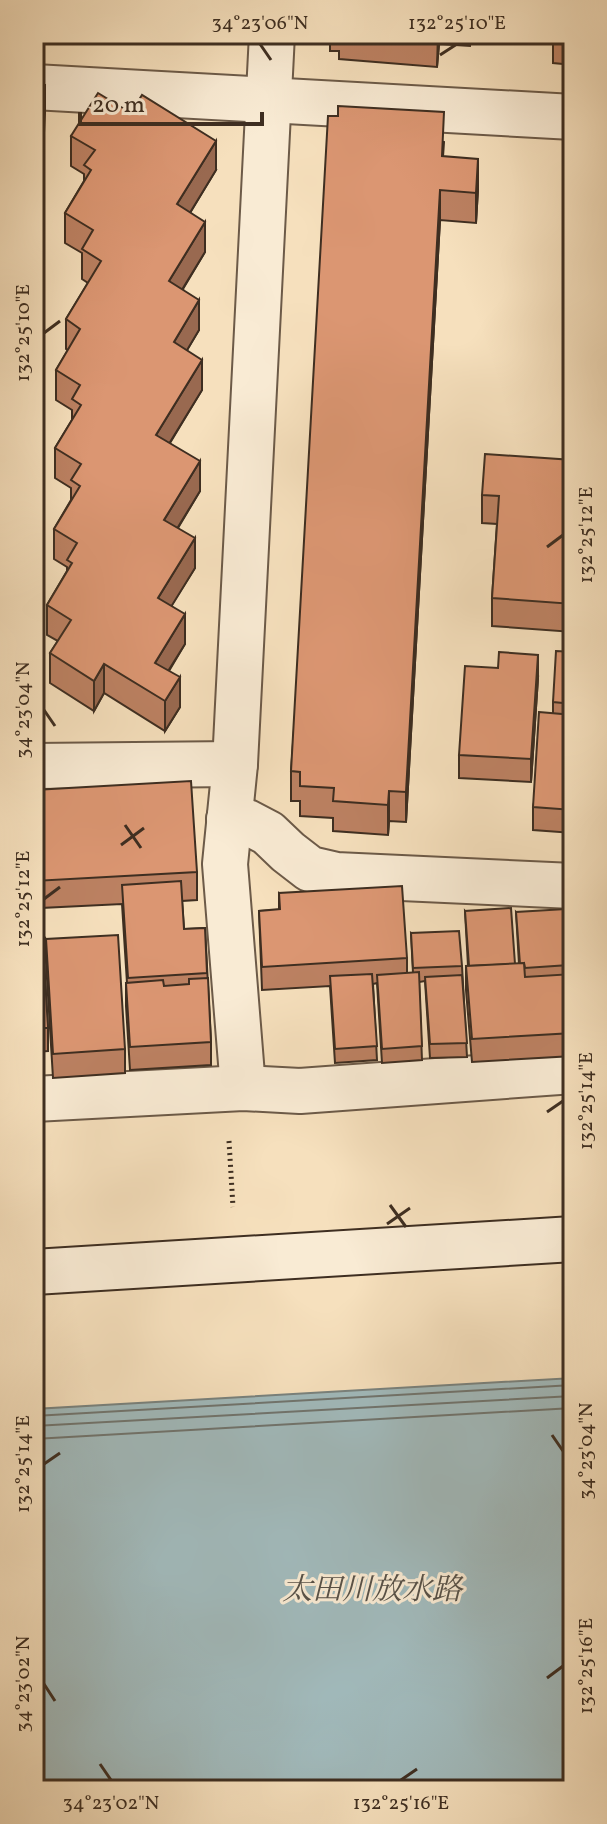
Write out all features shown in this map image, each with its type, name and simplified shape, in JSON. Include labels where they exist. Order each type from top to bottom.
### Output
[{"type":"street","points":[[243,1088],[225,864],[235,764],[272,34]]},
{"type":"street","points":[[34,87],[573,117]]},
{"type":"street","points":[[34,766],[235,764]]},
{"type":"street","points":[[229,819],[247,822],[268,833],[310,869],[336,875],[573,886]]},
{"type":"street","points":[[34,1099],[243,1088],[300,1091],[573,1071]]},
{"type":"street","points":[[34,1272],[573,1239]]},
{"type":"path","points":[[230,1148],[233,1206]]},
{"type":"water","name":"太田川放水路","points":[[573,1378],[573,1790],[34,1790],[34,1409]]},
{"type":"building","points":[[369,34],[438,34],[437,40]]},
{"type":"building","points":[[553,34],[573,34],[573,41],[553,40]]},
{"type":"building","points":[[34,84],[45,85],[34,299]]},
{"type":"building","points":[[98,93],[131,113],[142,95],[216,141],[177,204],[205,222],[169,281],[199,300],[174,342],[202,360],[156,435],[200,461],[164,520],[195,538],[158,598],[185,614],[155,663],[180,677],[165,701],[104,664],[94,681],[50,653],[71,620],[47,605],[72,563],[67,560],[77,543],[54,529],[80,486],[71,480],[81,464],[55,448],[81,405],[72,399],[80,385],[56,370],[80,329],[66,319],[101,261],[82,249],[93,230],[65,213],[91,170],[84,165],[95,150],[71,136]]},
{"type":"building","points":[[338,106],[444,112],[442,156],[478,159],[476,193],[440,190],[406,792],[389,791],[388,805],[333,801],[334,788],[300,786],[300,772],[291,771],[328,116],[338,116]]},
{"type":"building","points":[[485,454],[573,460],[573,604],[492,598],[499,496],[482,495]]},
{"type":"building","points":[[556,651],[573,652],[573,704],[553,702]]},
{"type":"building","points":[[499,652],[538,655],[531,759],[459,755],[465,666],[498,668]]},
{"type":"building","points":[[539,712],[573,715],[573,810],[533,807]]},
{"type":"building","points":[[191,781],[197,872],[34,881],[34,790]]},
{"type":"building","points":[[181,881],[184,929],[205,928],[207,973],[128,978],[122,885]]},
{"type":"building","points":[[402,886],[407,958],[262,967],[259,911],[280,909],[279,893]]},
{"type":"building","points":[[34,894],[40,894],[48,1028],[34,1028]]},
{"type":"building","points":[[511,908],[515,964],[469,966],[465,911]]},
{"type":"building","points":[[566,909],[569,965],[525,968],[524,963],[520,964],[516,912]]},
{"type":"building","points":[[459,931],[462,966],[413,968],[411,933]]},
{"type":"building","points":[[118,935],[125,1049],[53,1054],[46,939]]},
{"type":"building","points":[[524,963],[525,977],[573,974],[573,1033],[472,1039],[466,966]]},
{"type":"building","points":[[419,972],[422,1046],[382,1049],[377,975]]},
{"type":"building","points":[[372,974],[377,1046],[335,1049],[330,976]]},
{"type":"building","points":[[462,975],[467,1043],[430,1044],[425,977]]},
{"type":"building","points":[[208,978],[211,1042],[130,1047],[126,983],[163,980],[164,986],[189,984],[189,979]]}]
